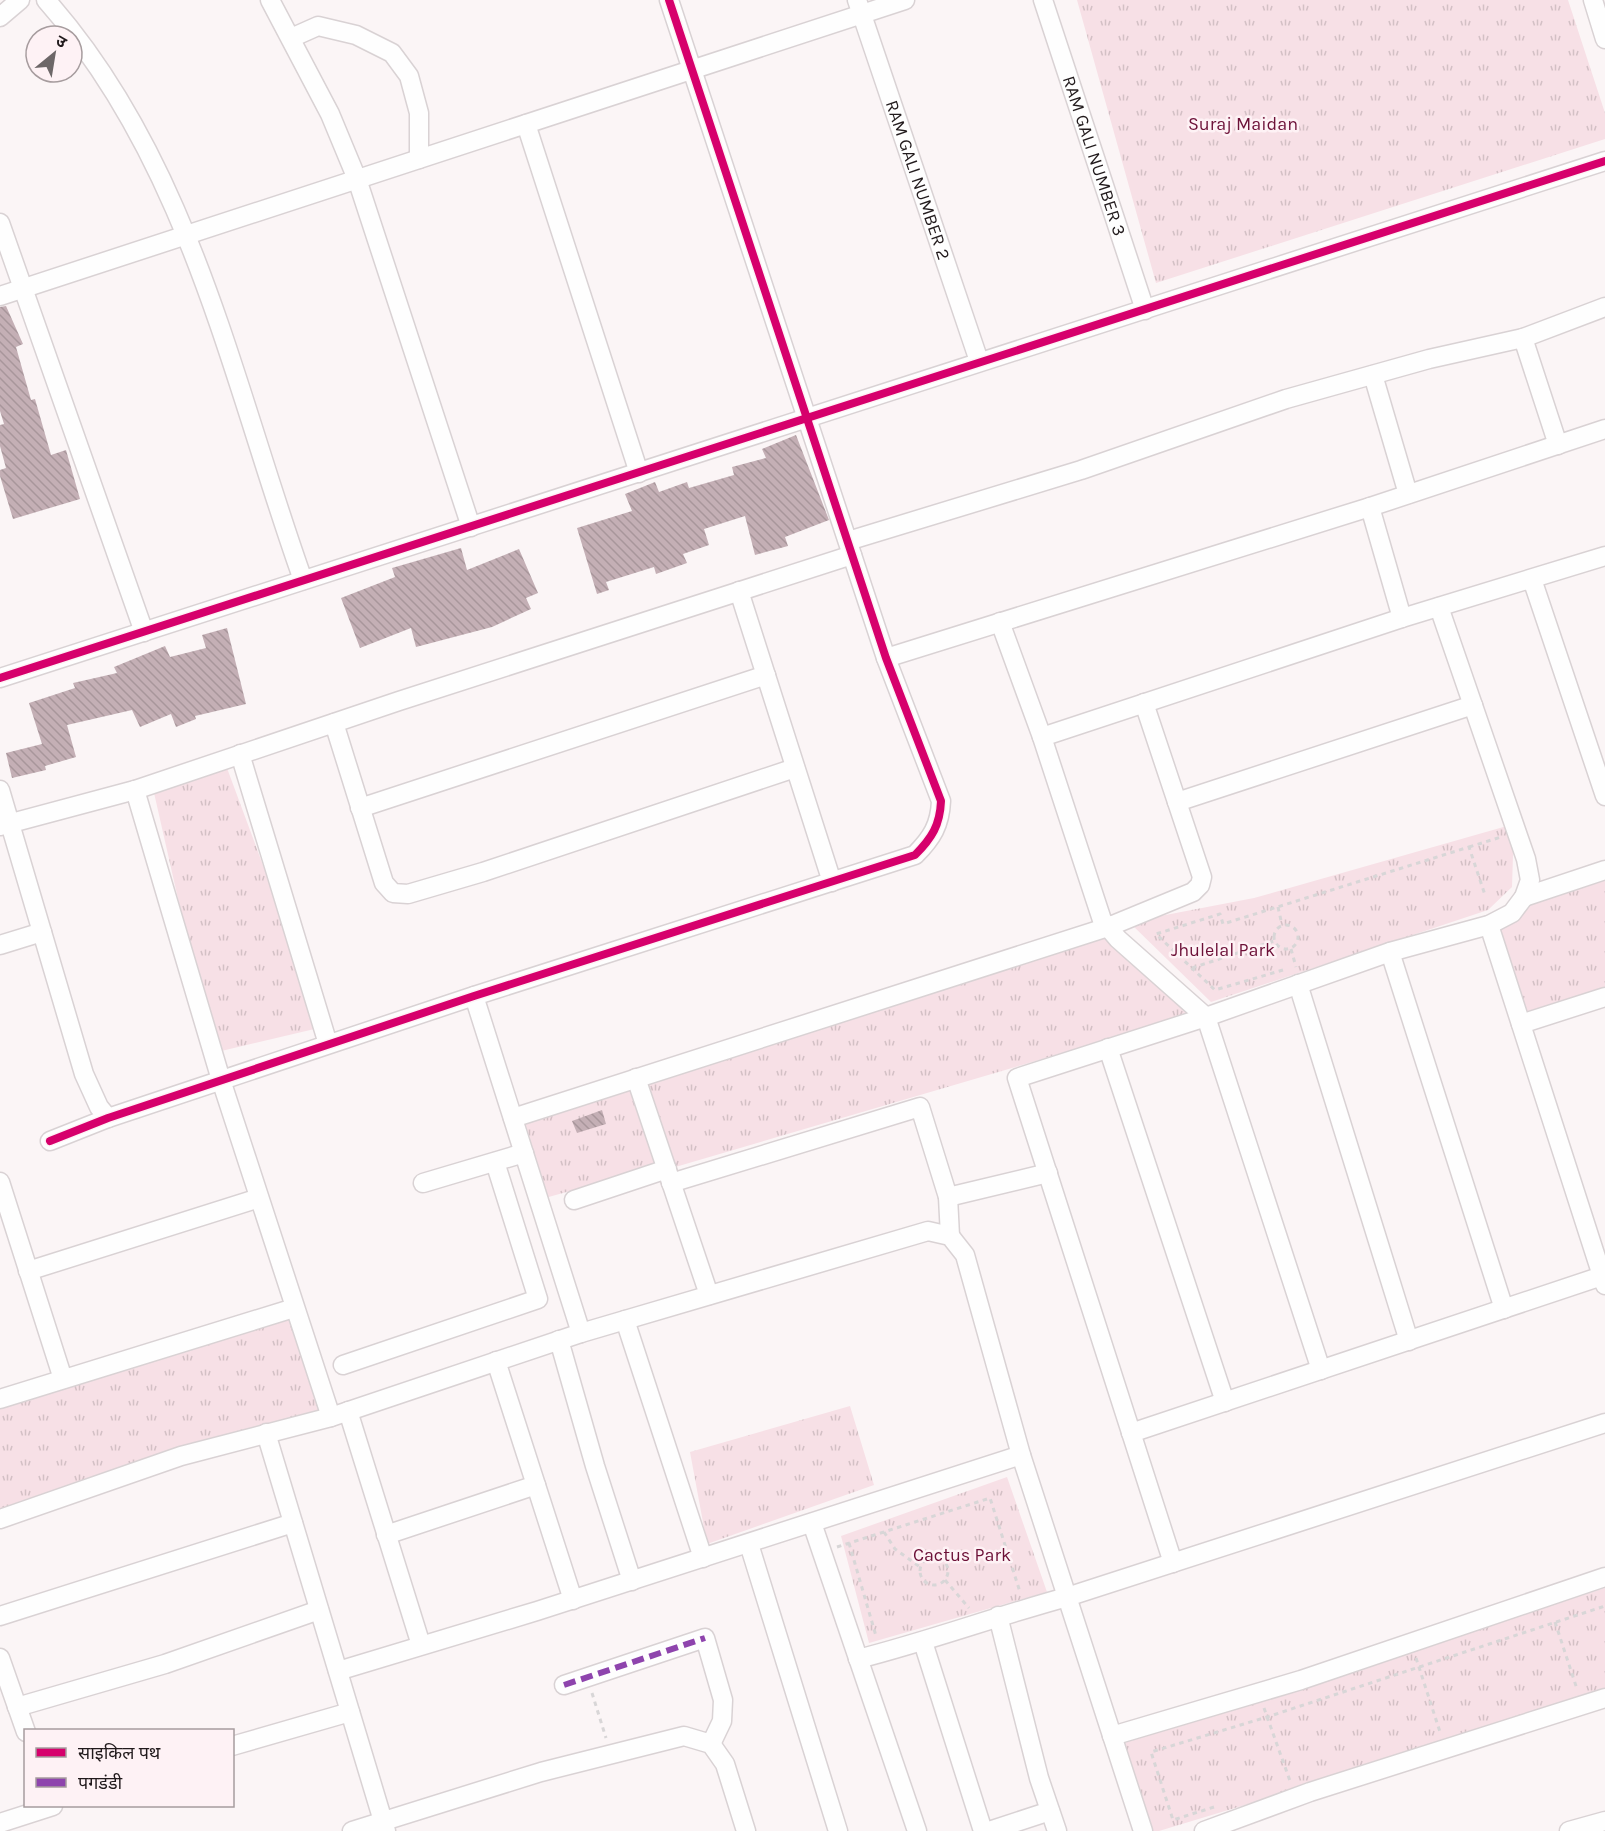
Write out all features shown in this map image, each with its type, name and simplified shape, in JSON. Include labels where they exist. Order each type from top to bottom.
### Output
[{"type":"street","points":[[0,17],[20,0]]},
{"type":"street","points":[[46,0],[80,38],[110,83],[157,166],[187,235],[303,580]]},
{"type":"street","points":[[270,0],[330,114],[357,179],[471,526]]},
{"type":"street","points":[[50,1141],[108,1118],[328,1044],[915,855],[931,839],[940,820],[941,801],[886,658],[669,0]]},
{"type":"street","points":[[0,296],[692,70],[859,7],[905,0]]},
{"type":"street","name":"RAM GALI NUMBER 3","points":[[1043,0],[1145,310]]},
{"type":"street","points":[[1593,0],[1604,34]]},
{"type":"street","name":"RAM GALI NUMBER 2","points":[[859,7],[980,362]]},
{"type":"street","points":[[291,38],[318,26],[356,35],[392,53],[409,76],[419,113],[418,159]]},
{"type":"street","points":[[526,124],[639,472]]},
{"type":"street","points":[[0,678],[1605,161]]},
{"type":"street","points":[[0,223],[144,632]]},
{"type":"street","points":[[5,825],[135,790],[739,591],[850,548],[1286,399],[1523,338],[1605,307]]},
{"type":"street","points":[[1523,338],[1558,445]]},
{"type":"street","points":[[1373,375],[1408,494]]},
{"type":"street","points":[[886,658],[1370,507],[1605,429]]},
{"type":"street","points":[[1370,507],[1402,618]]},
{"type":"street","points":[[1042,737],[1402,618],[1605,556]]},
{"type":"street","points":[[1533,579],[1605,796]]},
{"type":"street","points":[[739,591],[832,882]]},
{"type":"street","points":[[1173,1563],[1017,1078],[1206,1017],[1297,975],[1489,925],[1512,913],[1524,897],[1530,880],[1517,832],[1439,607]]},
{"type":"street","points":[[1000,622],[1042,737],[1102,920],[1206,1017],[1321,1370]]},
{"type":"street","points":[[360,808],[766,675]]},
{"type":"street","points":[[513,1118],[1108,927],[1193,892],[1200,885],[1202,877],[1144,703]]},
{"type":"street","points":[[1177,802],[1473,705]]},
{"type":"street","points":[[334,723],[384,884],[393,893],[408,894],[795,768]]},
{"type":"street","points":[[240,754],[328,1044]]},
{"type":"street","points":[[0,790],[5,825],[42,932],[84,1074],[99,1107],[108,1118]]},
{"type":"street","points":[[135,790],[221,1080],[331,1417]]},
{"type":"street","points":[[1524,897],[1605,870]]},
{"type":"street","points":[[1131,1433],[1504,1309],[1604,1281],[1489,925]]},
{"type":"street","points":[[0,945],[42,932]]},
{"type":"street","points":[[1390,951],[1504,1309]]},
{"type":"street","points":[[1297,975],[1409,1341]]},
{"type":"street","points":[[474,996],[581,1333]]},
{"type":"street","points":[[1521,1024],[1605,997]]},
{"type":"street","points":[[1108,1048],[1225,1402]]},
{"type":"street","points":[[636,1078],[709,1295]]},
{"type":"street","points":[[574,1200],[920,1107],[948,1197],[950,1236],[965,1255],[1021,1455],[1143,1831]]},
{"type":"street","points":[[423,1183],[524,1153]]},
{"type":"street","points":[[343,1365],[538,1299],[495,1162]]},
{"type":"street","points":[[948,1197],[1048,1173]]},
{"type":"street","points":[[0,1182],[63,1379]]},
{"type":"street","points":[[28,1271],[259,1198]]},
{"type":"street","points":[[0,1519],[181,1456],[331,1417],[581,1333],[928,1231],[950,1236]]},
{"type":"street","points":[[0,1400],[294,1308]]},
{"type":"street","points":[[625,1320],[703,1558]]},
{"type":"street","points":[[559,1340],[595,1466],[632,1581]]},
{"type":"street","points":[[496,1361],[573,1600]]},
{"type":"street","points":[[348,1411],[422,1646]]},
{"type":"street","points":[[858,1659],[923,1642],[998,1616],[1067,1597],[1605,1423]]},
{"type":"street","points":[[266,1433],[385,1826]]},
{"type":"street","points":[[338,1671],[573,1600],[1021,1455]]},
{"type":"street","points":[[386,1535],[536,1485]]},
{"type":"street","points":[[0,1616],[293,1523]]},
{"type":"street","points":[[812,1523],[917,1831]]},
{"type":"street","points":[[749,1544],[838,1831]]},
{"type":"street","points":[[1112,1736],[1301,1680],[1605,1577]]},
{"type":"street","points":[[17,1707],[165,1664],[319,1610]]},
{"type":"street","points":[[998,1616],[1057,1831]]},
{"type":"street","points":[[564,1685],[705,1638],[723,1700],[722,1721],[711,1743]]},
{"type":"street","points":[[923,1642],[983,1831]]},
{"type":"street","points":[[0,1658],[25,1729]]},
{"type":"street","points":[[1204,1831],[1310,1792],[1605,1698]]},
{"type":"street","points":[[234,1745],[350,1712]]},
{"type":"street","points":[[352,1831],[385,1826],[541,1772],[684,1736],[711,1743],[725,1764],[746,1831]]},
{"type":"street","points":[[0,1823],[49,1807]]},
{"type":"street","points":[[989,1831],[1050,1811]]},
{"type":"street","points":[[1569,1831],[1600,1825]]},
{"type":"path","points":[[1297,975],[1215,990],[1156,934],[1220,914],[1223,924],[1517,832]]},
{"type":"path","points":[[1469,847],[1485,895]]},
{"type":"path","points":[[1278,907],[1282,925]]},
{"type":"path","points":[[1282,925],[1295,928],[1299,936],[1297,944],[1287,950],[1279,947],[1274,941],[1275,933],[1282,925]]},
{"type":"path","points":[[1192,968],[1274,941]]},
{"type":"path","points":[[886,1633],[876,1636],[849,1543],[990,1498],[1022,1591],[1012,1594]]},
{"type":"path","points":[[884,1532],[895,1549],[920,1567]]},
{"type":"path","points":[[928,1558],[942,1559],[947,1567],[945,1580],[937,1586],[928,1585],[921,1578],[920,1567],[928,1558]]},
{"type":"path","points":[[945,1580],[970,1609],[959,1612]]},
{"type":"path","points":[[1216,1806],[1173,1820],[1150,1752],[1267,1717],[1605,1606]]},
{"type":"path","points":[[1555,1622],[1579,1693]]},
{"type":"path","points":[[1415,1655],[1441,1736]]},
{"type":"path","points":[[588,1677],[611,1755]]},
{"type":"path","points":[[1263,1704],[1291,1783],[1280,1786]]},
{"type":"path","points":[[1431,1740],[1452,1733]]},
{"type":"green space","name":"Suraj Maidan","points":[[1077,0],[1568,0],[1605,113],[1605,139],[1156,283]]},
{"type":"green space","points":[[224,760],[323,1027],[213,1053],[152,784]]},
{"type":"green space","name":"Jhulelal Park","points":[[1514,824],[1512,887],[1488,910],[1211,1002],[1129,922],[1254,898]]},
{"type":"green space","points":[[1605,877],[1605,991],[1524,1018],[1498,928],[1528,904]]},
{"type":"green space","points":[[1107,935],[1192,1015],[672,1168],[660,1166],[545,1198],[525,1122]]},
{"type":"green space","points":[[287,1315],[320,1412],[0,1513],[0,1404]]},
{"type":"green space","points":[[850,1406],[874,1485],[707,1544],[690,1452]]},
{"type":"green space","name":"Cactus Park","points":[[1007,1477],[1047,1592],[869,1643],[841,1536]]},
{"type":"green space","points":[[1605,1588],[1605,1696],[1159,1831],[1143,1831],[1115,1746]]},
{"type":"building","points":[[6,306],[23,344],[16,347],[31,400],[35,399],[51,455],[66,450],[80,499],[13,519],[0,476],[0,470],[6,468],[0,446],[0,425],[4,424],[0,411],[0,307]]},
{"type":"building","points":[[796,435],[829,520],[785,537],[788,546],[755,555],[745,516],[704,529],[709,545],[683,554],[687,563],[656,574],[654,567],[606,582],[609,590],[597,594],[577,528],[632,511],[625,494],[655,482],[659,492],[687,482],[689,488],[734,475],[732,467],[766,458],[762,449]]},
{"type":"building","points":[[461,548],[467,570],[519,549],[538,593],[526,598],[531,609],[492,627],[416,647],[411,628],[360,648],[341,598],[395,577],[392,568]]},
{"type":"building","points":[[227,628],[246,704],[195,716],[196,719],[176,727],[171,714],[140,727],[132,710],[67,725],[76,757],[45,766],[46,770],[12,778],[6,753],[42,744],[29,703],[75,688],[73,683],[117,673],[114,667],[165,646],[170,657],[206,648],[202,635]]},
{"type":"building","points":[[602,1110],[606,1124],[577,1133],[572,1121]]},
{"type":"marked path","points":[[564,1685],[705,1638]]},
{"type":"cycle path","points":[[50,1141],[108,1118],[474,996],[915,855],[934,831],[941,801],[886,658],[669,0]]},
{"type":"cycle path","points":[[0,678],[1605,161]]}]
